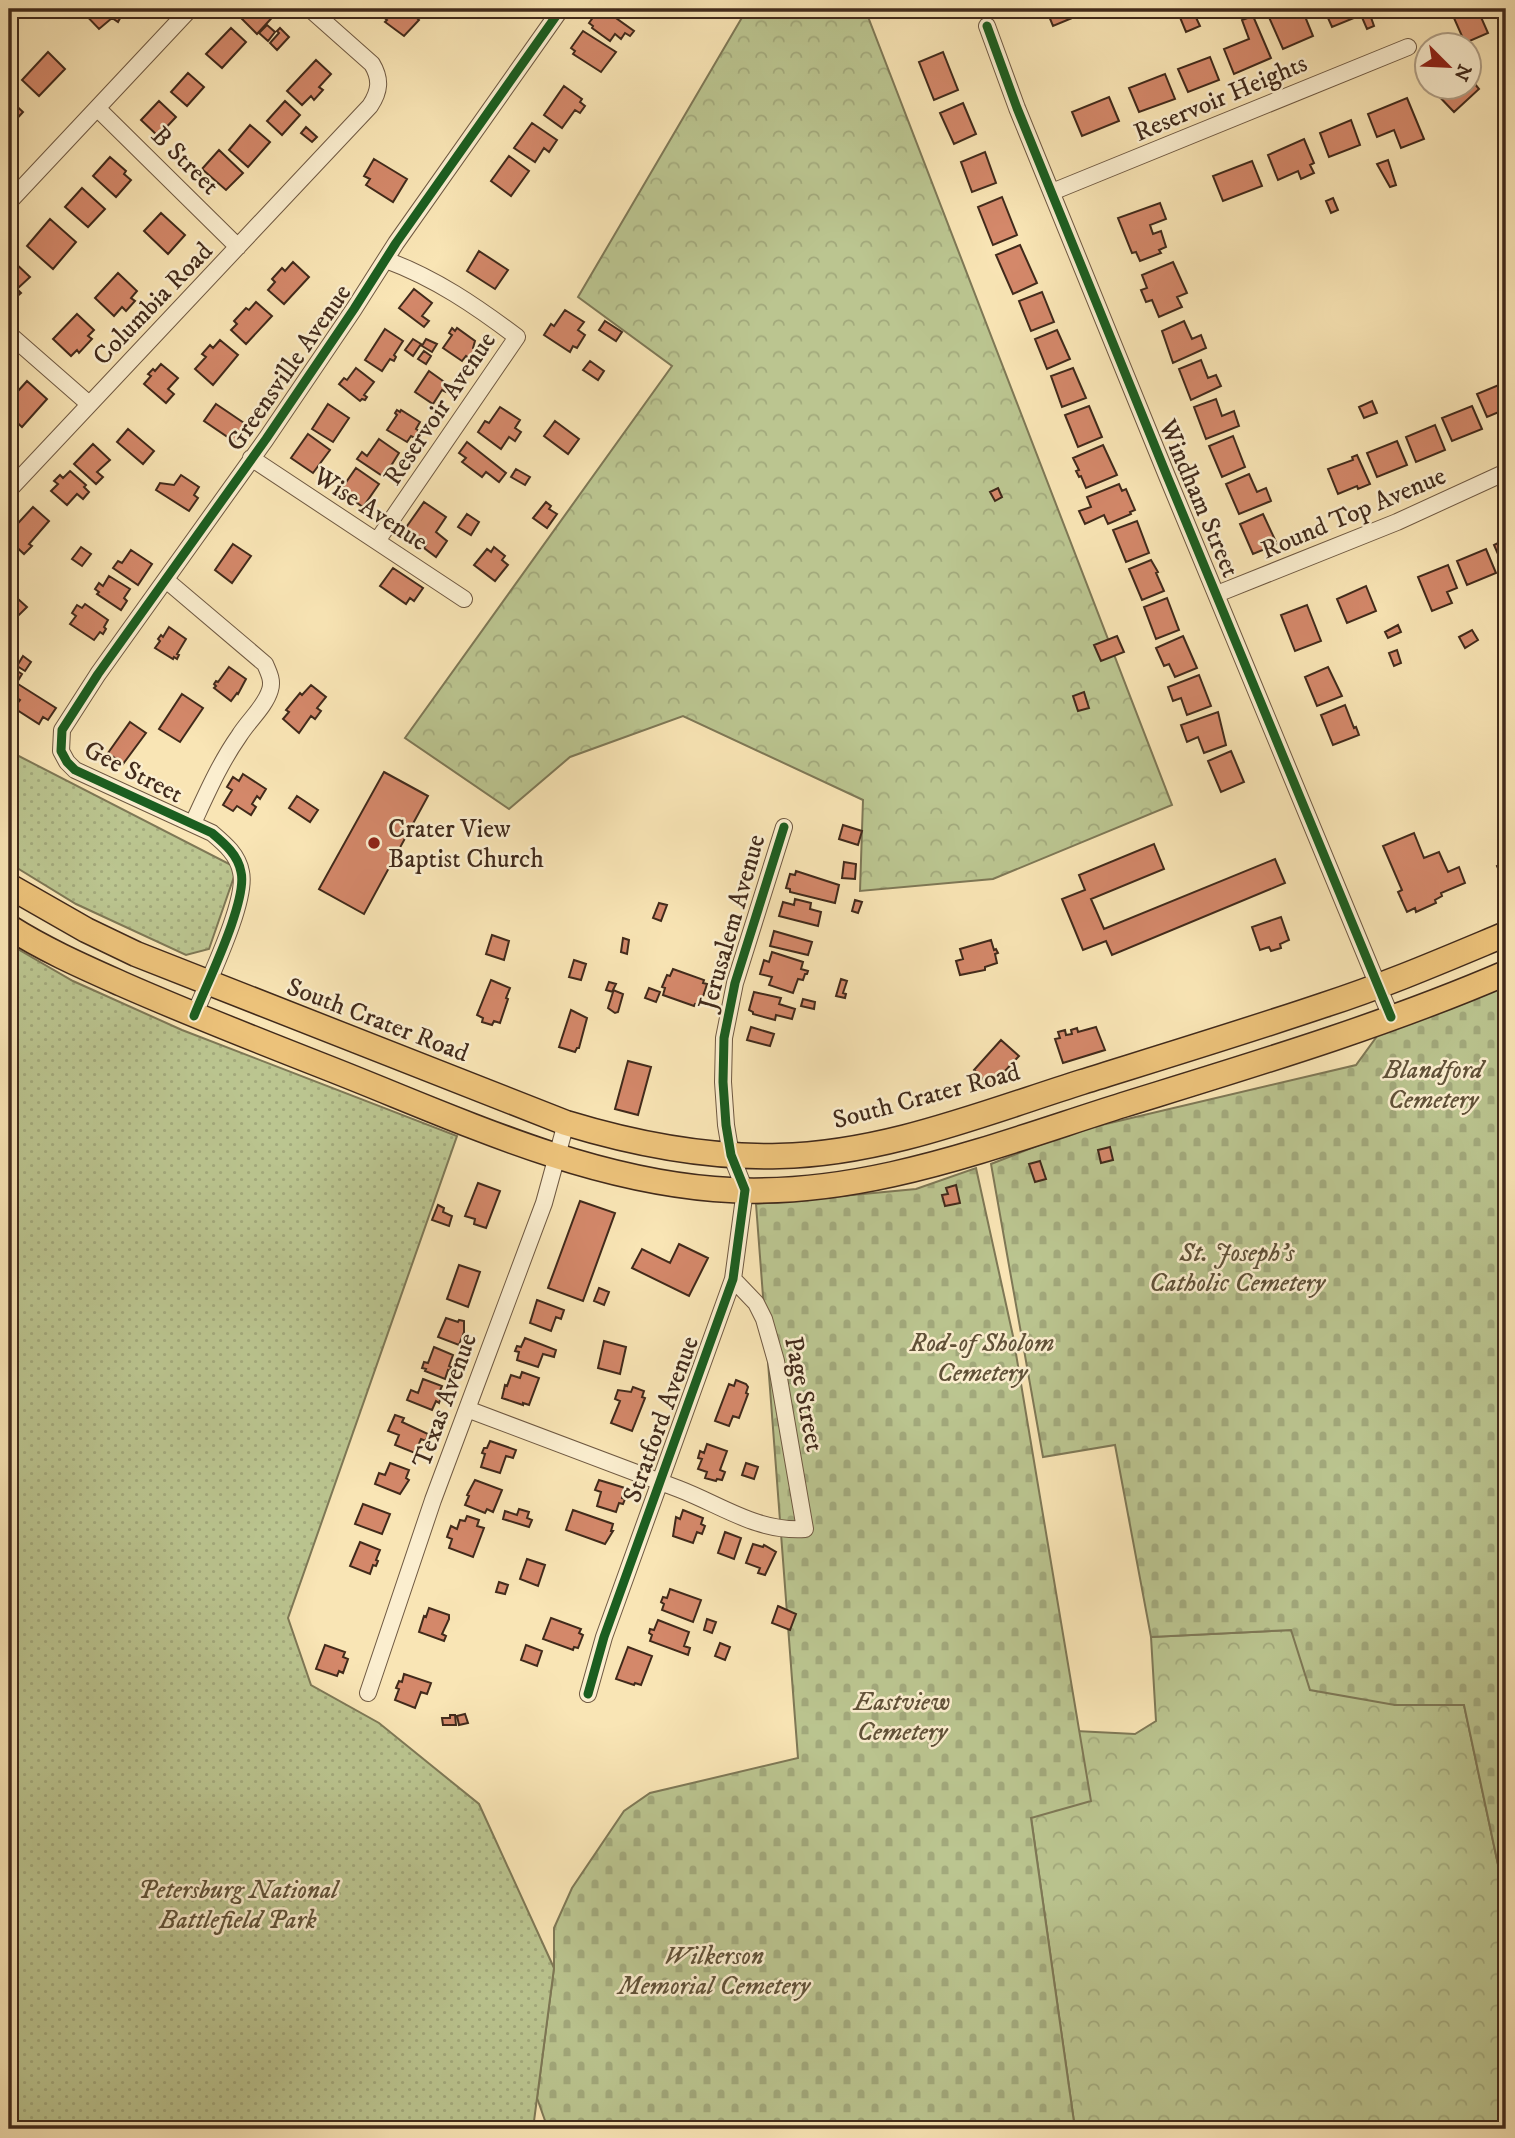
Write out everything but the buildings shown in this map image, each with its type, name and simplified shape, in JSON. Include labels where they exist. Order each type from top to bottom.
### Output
[{"type":"main road","name":"South Crater Road","points":[[9,886],[86,930],[136,954],[566,1123],[660,1147],[731,1155],[787,1156],[826,1153],[873,1145],[969,1118],[1325,1005],[1506,934]]},
{"type":"main road","points":[[9,928],[48,951],[194,1016],[558,1156],[608,1172],[712,1189],[745,1190],[793,1190],[886,1177],[1216,1076],[1391,1017],[1506,973]]},
{"type":"street","points":[[9,202],[190,9]]},
{"type":"street","name":"Columbia Road","points":[[9,490],[377,96],[379,84],[372,64],[310,9]]},
{"type":"street","name":"Greensville Avenue","points":[[61,751],[62,730],[98,674],[251,458],[561,9]]},
{"type":"street","name":"Windham Street","points":[[987,26],[1052,192],[1391,1017]]},
{"type":"street","name":"Reservoir Heights","points":[[1052,192],[1408,47]]},
{"type":"street","name":"B Street","points":[[98,109],[238,247]]},
{"type":"street","name":"Reservoir Avenue","points":[[377,541],[517,337],[449,290],[415,271],[386,260]]},
{"type":"street","points":[[9,334],[89,404]]},
{"type":"street","name":"Wise Avenue","points":[[251,458],[464,599]]},
{"type":"street","name":"Round Top Avenue","points":[[1217,594],[1397,522],[1506,472]]},
{"type":"street","points":[[166,580],[265,664],[272,685],[216,773],[192,824]]},
{"type":"street","name":"Gee Street","points":[[61,751],[75,770],[212,833],[226,844],[237,859],[243,880],[242,892],[194,1016]]},
{"type":"street","name":"Jerusalem Avenue","points":[[731,1155],[723,1082],[724,1038],[735,983],[784,827]]},
{"type":"street","name":"Texas Avenue","points":[[368,1693],[433,1500],[544,1203],[566,1123]]},
{"type":"street","name":"Stratford Avenue","points":[[588,1694],[604,1637],[733,1279],[745,1190],[731,1155]]},
{"type":"street","name":"Page Street","points":[[659,1481],[766,1527],[786,1531],[805,1529],[776,1361],[764,1319],[756,1303],[733,1279]]},
{"type":"street","points":[[467,1409],[659,1481]]},
{"type":"green space","points":[[747,9],[865,9],[1172,805],[993,879],[860,891],[863,800],[683,716],[570,757],[509,809],[405,738],[672,366],[578,297]]},
{"type":"green space","points":[[9,751],[237,868],[209,949],[186,955],[76,904],[9,863]]},
{"type":"green space","name":"Petersburg National Battlefield Park","points":[[9,944],[73,981],[182,1030],[457,1136],[288,1618],[311,1685],[379,1723],[479,1804],[554,1968],[533,2129],[9,2129]]},
{"type":"green space","name":"St. Joseph's Catholic Cemetery","points":[[1506,965],[1506,1902],[1464,1705],[1395,1705],[1310,1690],[1291,1630],[1151,1637],[1115,1445],[1043,1457],[991,1164],[1072,1132],[1356,1065],[1391,1017]]},
{"type":"green space","points":[[976,1168],[1013,1336],[1091,1801],[1031,1818],[1075,2129],[548,2129],[537,2098],[554,1968],[554,1928],[572,1888],[624,1811],[650,1793],[798,1758],[756,1204],[916,1189]]},
{"type":"green space","points":[[1291,1630],[1395,1705],[1464,1705],[1506,1902],[1506,2129],[1075,2129],[1031,1817],[1015,1728],[1135,1734],[1156,1721],[1151,1637]]},
{"type":"cycle path","points":[[194,1016],[225,943],[238,902],[241,872],[237,860],[212,833],[75,770],[61,751],[62,730],[98,674],[266,439],[396,243],[561,9]]},
{"type":"cycle path","points":[[987,26],[1017,108],[1167,476],[1391,1017]]},
{"type":"cycle path","points":[[588,1694],[604,1637],[733,1279],[745,1190],[731,1155],[726,1125],[724,1038],[735,983],[784,827]]},
{"type":"place","name":"Crater View Baptist Church","points":[[374,843]]},
{"type":"park label","name":"Blandford Cemetery","points":[[1433,1084]]},
{"type":"park label","name":"Rod-of Sholom Cemetery","points":[[982,1357]]},
{"type":"park label","name":"Eastview Cemetery","points":[[902,1716]]},
{"type":"park label","name":"Wilkerson Memorial Cemetery","points":[[714,1970]]}]
